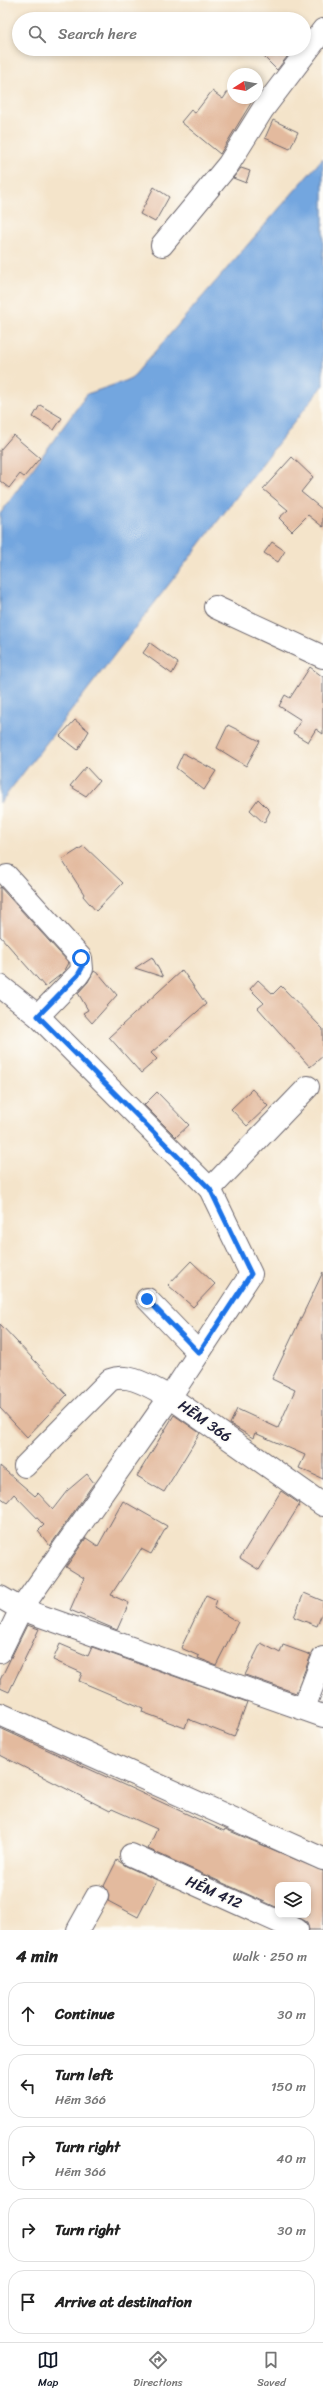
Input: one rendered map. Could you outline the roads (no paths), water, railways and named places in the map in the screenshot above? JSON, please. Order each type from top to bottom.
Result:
[{"type":"street","points":[[311,46],[323,30]]},
{"type":"street","points":[[162,245],[228,164],[263,110],[304,56]]},
{"type":"street","points":[[215,607],[323,657]]},
{"type":"street","points":[[8,876],[81,958],[82,968],[78,975],[38,1016]]},
{"type":"street","name":"HẼM 366","points":[[0,986],[38,1016],[210,1189],[251,1274],[170,1397],[323,1504]]},
{"type":"street","points":[[210,1189],[308,1087]]},
{"type":"street","points":[[147,1299],[199,1353]]},
{"type":"street","points":[[0,1652],[21,1609],[170,1397],[128,1378],[120,1376],[110,1380],[25,1466]]},
{"type":"street","points":[[0,1597],[21,1609],[95,1634],[144,1654],[314,1712],[323,1658]]},
{"type":"street","points":[[0,1714],[323,1859]]},
{"type":"street","name":"HẺM 412","points":[[131,1855],[297,1930]]},
{"type":"street","points":[[78,1930],[97,1896]]},
{"type":"water","points":[[323,158],[323,385],[0,803],[0,514],[87,394],[131,379]]}]
